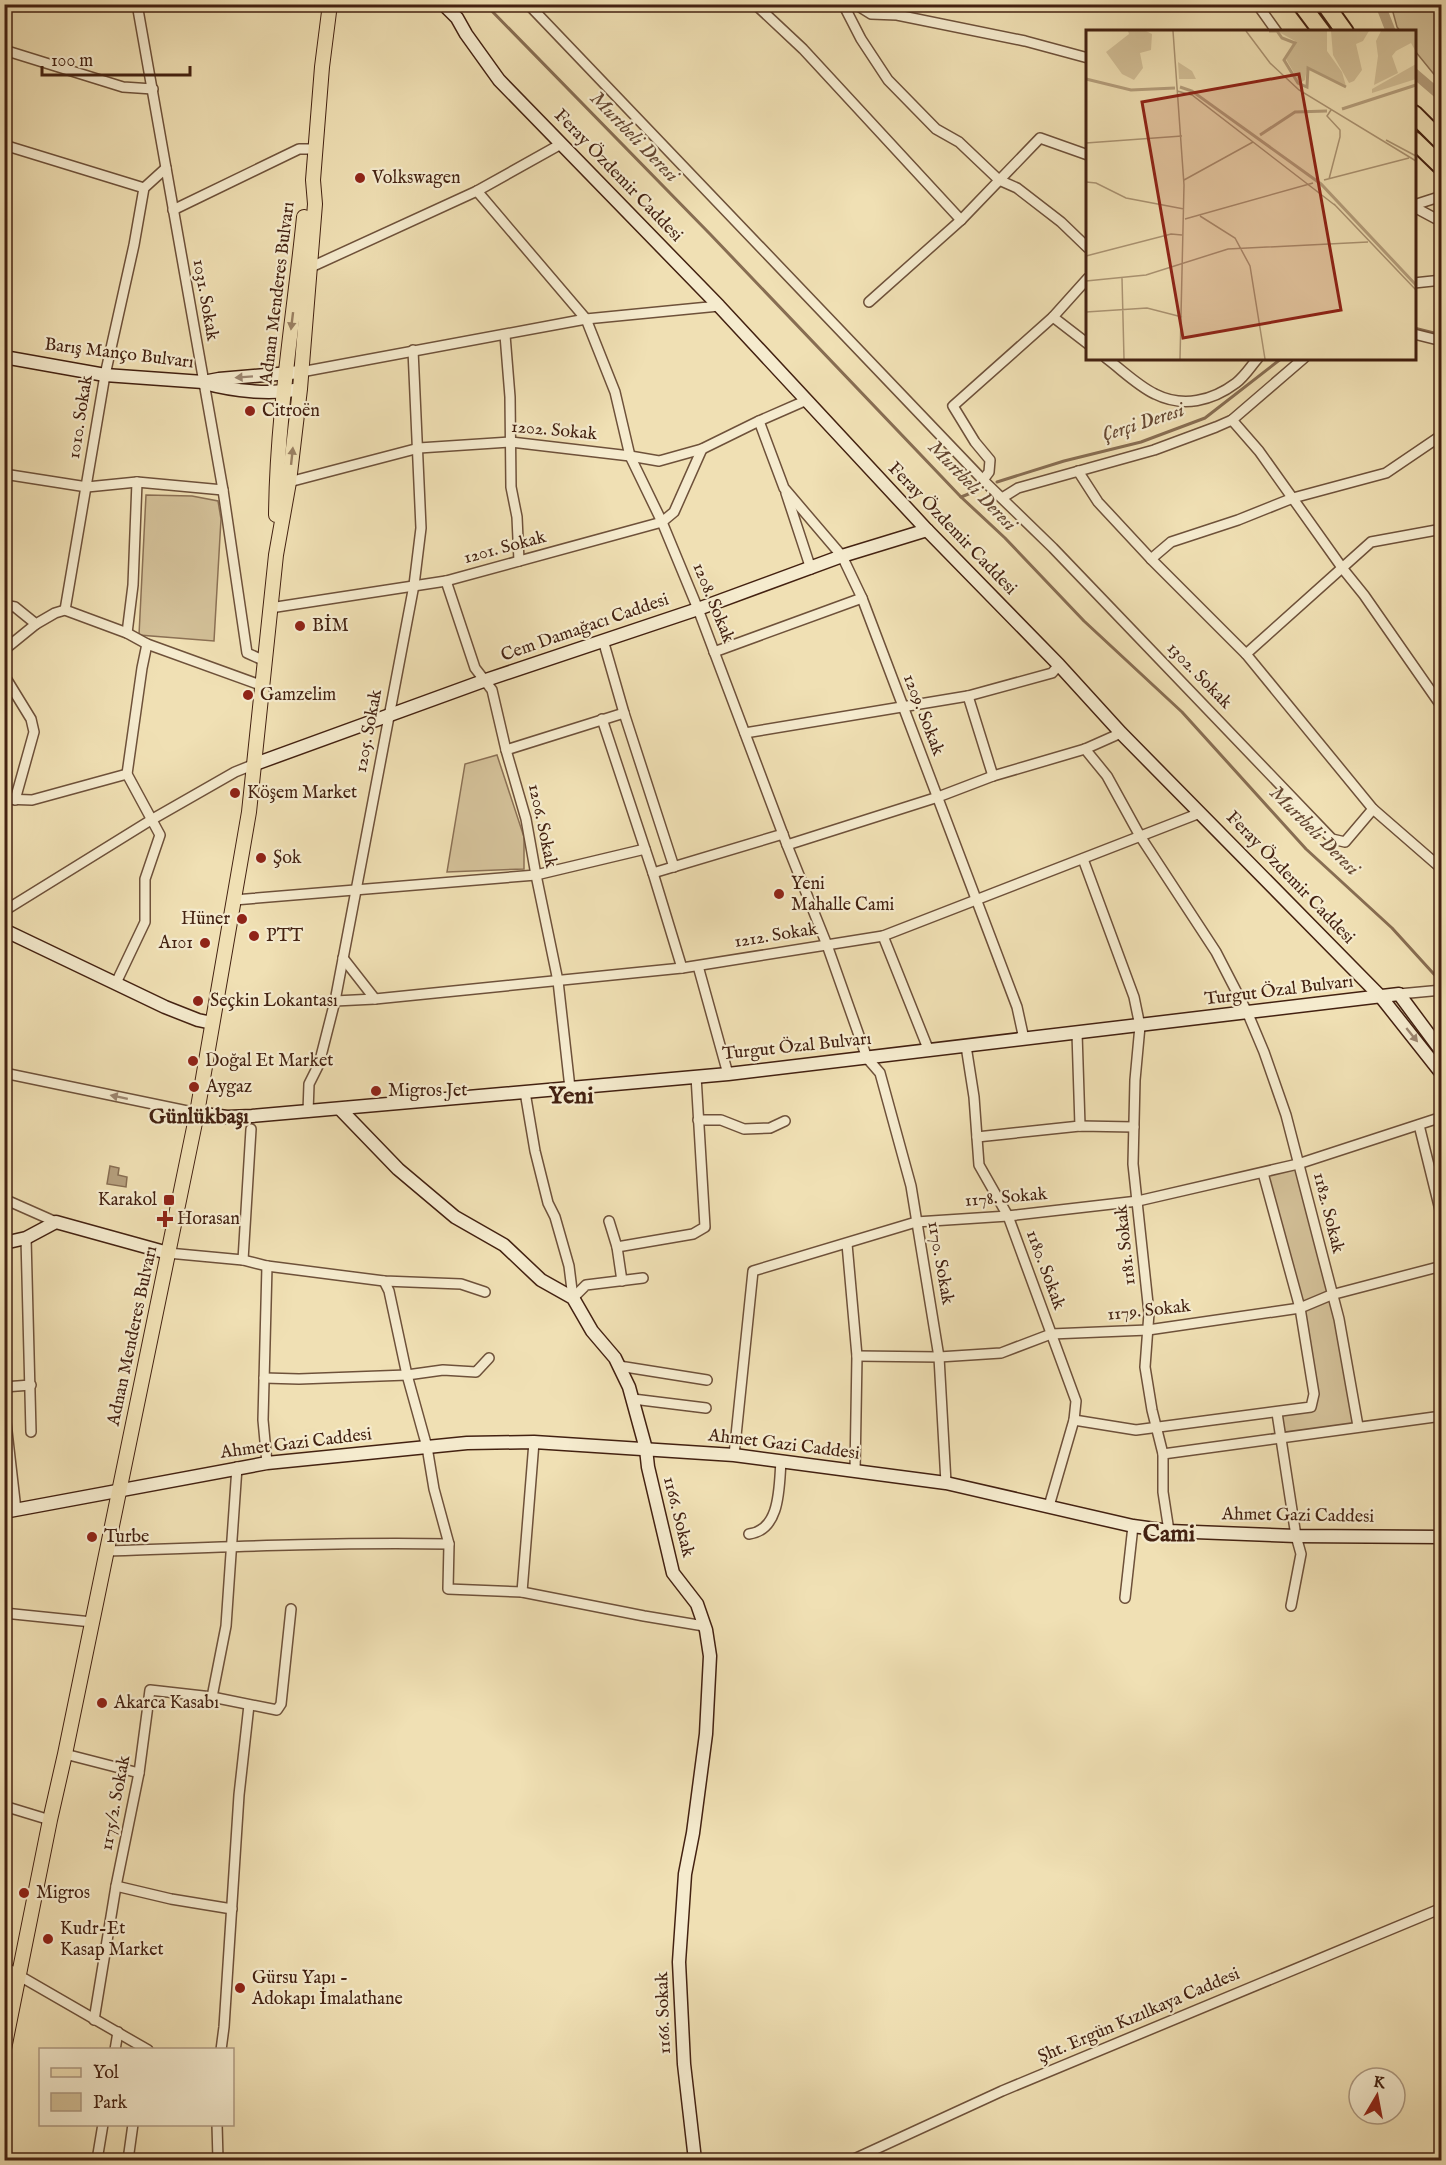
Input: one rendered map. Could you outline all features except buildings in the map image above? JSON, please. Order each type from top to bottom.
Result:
[{"type":"highway","points":[[1301,4],[1320,30]]},
{"type":"highway","points":[[1325,4],[1344,30]]},
{"type":"highway","points":[[1416,116],[1442,142]]},
{"type":"highway","points":[[1416,142],[1442,167]]},
{"type":"main road","name":"Adnan Menderes Bulvarı","points":[[322,4],[322,67]]},
{"type":"main road","name":"Adnan Menderes Bulvarı","points":[[4,2049],[197,1113],[234,900],[255,764],[276,555],[289,482],[300,389],[315,204],[313,180],[322,67],[330,4]]},
{"type":"main road","name":"Adnan Menderes Bulvarı","points":[[276,555],[277,483],[284,392],[306,202],[313,180]]},
{"type":"street","name":"1031. Sokak","points":[[137,4],[223,490],[248,653],[265,661]]},
{"type":"street","name":"Feray Özdemir Caddesi","points":[[443,4],[458,18],[466,34],[499,80],[719,306],[927,530],[1059,665],[1121,733],[1381,997],[1442,1074]]},
{"type":"street","points":[[528,4],[1002,498],[1018,488],[1154,450],[1232,420],[1302,360]]},
{"type":"street","points":[[755,4],[803,49],[961,220]]},
{"type":"street","points":[[843,4],[861,39],[888,80],[936,129],[959,142],[999,180],[1017,188],[1061,222],[1086,246]]},
{"type":"street","points":[[855,4],[871,14],[897,15],[1025,41],[1086,57]]},
{"type":"street","points":[[1257,4],[1276,30]]},
{"type":"street","points":[[4,50],[123,87],[153,89]]},
{"type":"street","points":[[869,302],[961,220],[1040,138],[1086,154]]},
{"type":"street","points":[[309,268],[477,191],[561,144]]},
{"type":"street","points":[[4,145],[144,188],[166,168]]},
{"type":"street","points":[[173,210],[299,149],[316,149]]},
{"type":"street","name":"1010. Sokak","points":[[65,610],[105,375],[134,245],[144,188]]},
{"type":"street","name":"1208. Sokak","points":[[477,191],[586,319],[615,392],[630,456],[662,522],[698,609],[786,845],[827,945],[867,1058]]},
{"type":"street","points":[[1416,205],[1442,196]]},
{"type":"street","points":[[1416,207],[1442,222]]},
{"type":"street","points":[[983,480],[989,472],[990,460],[975,442],[953,406],[1053,317],[1086,280]]},
{"type":"street","points":[[1416,283],[1442,280]]},
{"type":"street","points":[[301,372],[586,319],[719,306]]},
{"type":"street","points":[[1053,317],[1086,342]]},
{"type":"street","points":[[505,334],[510,397],[511,487],[517,517],[519,561]]},
{"type":"street","points":[[1416,334],[1442,341]]},
{"type":"street","name":"1205. Sokak","points":[[308,1112],[309,1084],[319,1064],[336,1001],[414,585],[422,528],[413,350]]},
{"type":"street","name":"Barış Manço Bulvarı","points":[[4,357],[105,375],[203,382],[301,372]]},
{"type":"street","points":[[1110,360],[1154,394],[1180,402],[1196,402],[1237,382],[1256,360]]},
{"type":"street","points":[[203,382],[220,387],[284,392],[300,389]]},
{"type":"street","name":"1202. Sokak","points":[[289,482],[419,448],[511,442],[658,461],[702,449],[807,400]]},
{"type":"street","points":[[1232,420],[1259,451],[1442,707]]},
{"type":"street","name":"1209. Sokak","points":[[759,421],[784,488],[842,556],[862,598],[1017,1007],[1024,1040]]},
{"type":"street","points":[[1151,559],[1171,542],[1238,520],[1293,498],[1386,473],[1442,435]]},
{"type":"street","points":[[662,522],[674,512],[702,449]]},
{"type":"street","points":[[1078,471],[1098,502],[1246,654],[1373,809],[1442,868]]},
{"type":"street","points":[[4,474],[87,487],[137,482],[223,490]]},
{"type":"street","points":[[127,633],[133,585],[137,482]]},
{"type":"street","points":[[784,488],[811,569]]},
{"type":"street","name":"1302. Sokak","points":[[1002,498],[1332,838],[1345,842],[1373,809]]},
{"type":"street","name":"1201. Sokak","points":[[270,608],[446,581],[662,522]]},
{"type":"street","points":[[1246,654],[1371,542],[1442,529]]},
{"type":"street","name":"Cem Damağacı Caddesi","points":[[255,764],[486,680],[698,609],[842,556],[927,530]]},
{"type":"street","name":"1206. Sokak","points":[[446,581],[475,668],[492,690],[526,819],[558,981],[570,1088]]},
{"type":"street","points":[[714,652],[862,598]]},
{"type":"street","points":[[4,605],[15,607],[36,624]]},
{"type":"street","points":[[4,650],[36,624],[65,610],[127,633],[147,644],[263,686]]},
{"type":"street","points":[[603,640],[674,867]]},
{"type":"street","points":[[116,983],[145,922],[145,879],[160,835],[127,774],[138,690],[147,644]]},
{"type":"street","points":[[746,733],[968,696],[1052,673],[1059,665]]},
{"type":"street","points":[[4,675],[31,719],[34,732],[15,800]]},
{"type":"street","points":[[968,696],[993,776]]},
{"type":"street","points":[[506,750],[624,713]]},
{"type":"street","points":[[602,719],[682,968]]},
{"type":"street","points":[[786,845],[938,797],[993,776],[1085,749],[1121,733]]},
{"type":"street","name":"1182. Sokak","points":[[1085,749],[1107,776],[1140,836],[1216,952],[1248,1014],[1264,1052],[1286,1115],[1339,1319],[1358,1426]]},
{"type":"street","points":[[4,911],[151,820],[235,771],[255,764]]},
{"type":"street","points":[[4,799],[32,800],[127,774]]},
{"type":"street","name":"1212. Sokak","points":[[336,1001],[682,968],[883,936],[1200,813]]},
{"type":"street","points":[[653,873],[783,834]]},
{"type":"street","points":[[234,900],[536,875],[645,849]]},
{"type":"street","name":"1181. Sokak","points":[[1083,860],[1134,997],[1140,1026],[1135,1080],[1133,1164],[1149,1312],[1145,1367],[1152,1410],[1163,1454],[1163,1492],[1169,1531]]},
{"type":"street","points":[[4,930],[165,1007],[212,1023]]},
{"type":"street","points":[[883,936],[929,1051]]},
{"type":"street","points":[[343,958],[375,999]]},
{"type":"street","points":[[698,966],[728,1074]]},
{"type":"street","points":[[1399,994],[1442,990]]},
{"type":"street","points":[[1399,994],[1442,1052]]},
{"type":"street","name":"Turgut Özal Bulvarı","points":[[197,1113],[227,1117],[341,1110],[728,1074],[1248,1014],[1399,994]]},
{"type":"street","points":[[1077,1033],[1080,1126]]},
{"type":"street","name":"1180. Sokak","points":[[966,1046],[974,1097],[979,1165],[1008,1216],[1076,1401],[1074,1420],[1049,1506]]},
{"type":"street","name":"1170. Sokak","points":[[867,1058],[880,1072],[910,1185],[939,1357],[946,1483]]},
{"type":"street","points":[[4,1073],[197,1113]]},
{"type":"street","points":[[617,1247],[693,1234],[705,1227],[696,1076]]},
{"type":"street","points":[[525,1092],[535,1151],[548,1203],[555,1217],[569,1266],[573,1298]]},
{"type":"street","points":[[341,1110],[398,1169],[455,1217],[504,1245],[541,1280],[573,1298]]},
{"type":"street","name":"1178. Sokak","points":[[734,1455],[753,1271],[916,1222],[1008,1216],[1137,1201],[1298,1164],[1442,1118]]},
{"type":"street","points":[[698,1120],[721,1120],[744,1129],[770,1128],[785,1121]]},
{"type":"street","points":[[1419,1125],[1442,1218]]},
{"type":"street","points":[[977,1137],[1080,1126],[1134,1127]]},
{"type":"street","points":[[243,1260],[251,1129]]},
{"type":"street","points":[[1074,1420],[1136,1430],[1311,1407],[1314,1394],[1300,1308],[1263,1173]]},
{"type":"street","points":[[4,1198],[56,1222],[168,1253],[243,1260],[267,1266],[384,1281],[461,1284],[485,1292]]},
{"type":"street","points":[[609,1221],[617,1247],[622,1281]]},
{"type":"street","points":[[4,1243],[26,1238],[56,1222]]},
{"type":"street","points":[[26,1238],[32,1432]]},
{"type":"street","points":[[847,1244],[856,1356],[855,1471]]},
{"type":"street","points":[[267,1266],[263,1420],[267,1463]]},
{"type":"street","name":"1179. Sokak","points":[[856,1356],[939,1357],[1001,1353],[1051,1334],[1148,1330],[1300,1308],[1331,1295],[1442,1266]]},
{"type":"street","points":[[573,1298],[586,1285],[643,1278]]},
{"type":"street","points":[[384,1281],[389,1291],[407,1375],[427,1447],[434,1489],[449,1544],[448,1589],[522,1592],[644,1617],[704,1626]]},
{"type":"street","name":"1166. Sokak","points":[[573,1298],[592,1332],[615,1358],[633,1399],[673,1573],[698,1604],[710,1656],[706,1734],[686,1874],[679,1962],[684,2064],[695,2160]]},
{"type":"street","points":[[264,1378],[407,1375],[442,1370],[476,1372],[489,1358]]},
{"type":"street","points":[[619,1366],[707,1380]]},
{"type":"street","points":[[4,1387],[31,1385]]},
{"type":"street","points":[[633,1399],[706,1408]]},
{"type":"street","points":[[4,1405],[10,1511]]},
{"type":"street","points":[[1277,1413],[1296,1536],[1301,1554],[1291,1606]]},
{"type":"street","points":[[1163,1454],[1442,1416]]},
{"type":"street","points":[[522,1592],[534,1442]]},
{"type":"street","name":"Ahmet Gazi Caddesi","points":[[10,1511],[267,1463],[467,1443],[534,1442],[734,1455],[946,1483],[1133,1527],[1169,1531],[1296,1536],[1442,1537]]},
{"type":"street","points":[[748,1534],[763,1529],[771,1520],[778,1495],[781,1461]]},
{"type":"street","points":[[212,1697],[226,1626],[237,1467]]},
{"type":"street","points":[[1125,1598],[1133,1527]]},
{"type":"street","points":[[107,1551],[338,1542],[449,1544]]},
{"type":"street","name":"1175/2. Sokak","points":[[94,2020],[116,1886],[140,1773],[150,1690],[212,1697],[277,1710],[281,1704],[291,1609]]},
{"type":"street","points":[[4,1613],[92,1622]]},
{"type":"street","points":[[221,2048],[239,1795],[249,1705]]},
{"type":"street","points":[[65,1754],[140,1773]]},
{"type":"street","points":[[4,1806],[50,1820]]},
{"type":"street","points":[[116,1886],[171,1899],[232,1909]]},
{"type":"street","name":"Şht. Ergün Kızılkaya Caddesi","points":[[852,2160],[1002,2091],[1442,1908]]},
{"type":"street","points":[[4,1969],[143,2048]]},
{"type":"street","points":[[115,2048],[118,2032]]},
{"type":"street","points":[[97,2160],[103,2126]]},
{"type":"street","points":[[128,2160],[133,2126]]},
{"type":"street","points":[[217,2126],[218,2160]]},
{"type":"green space","points":[[1391,5],[1441,5],[1441,83],[1416,52],[1416,30],[1399,30]]},
{"type":"green space","points":[[146,495],[192,496],[218,501],[221,519],[214,641],[139,635]]},
{"type":"green space","points":[[497,755],[524,837],[524,869],[447,872],[465,764]]},
{"type":"green space","points":[[1298,1164],[1331,1295],[1358,1426],[1280,1438],[1277,1413],[1313,1402],[1300,1308],[1263,1173]]},
{"type":"shaded area","points":[[110,1166],[119,1168],[118,1175],[127,1177],[126,1187],[107,1184]]},
{"type":"waterway","name":"Murtbeli Deresi","points":[[485,4],[710,234],[961,497],[1005,538],[1084,621],[1182,712],[1306,849],[1392,928],[1442,983]]},
{"type":"waterway","points":[[1380,4],[1390,30]]},
{"type":"waterway","points":[[1416,75],[1442,97]]},
{"type":"waterway","name":"Çerçi Deresi","points":[[1416,328],[1442,335]]},
{"type":"waterway","name":"Çerçi Deresi","points":[[997,482],[1064,461],[1141,442],[1205,418],[1279,360]]},
{"type":"waterway","name":"Çerçi Deresi","points":[[961,497],[981,489]]},
{"type":"place","name":"Volkswagen","points":[[360,178]]},
{"type":"place","name":"Citroën","points":[[250,411]]},
{"type":"place","name":"BİM","points":[[300,626]]},
{"type":"place","name":"Gamzelim","points":[[248,695]]},
{"type":"place","name":"Köşem Market","points":[[235,793]]},
{"type":"place","name":"Şok","points":[[261,858]]},
{"type":"place","name":"Yeni Mahalle Cami","points":[[779,894]]},
{"type":"place","name":"Hüner","points":[[242,919]]},
{"type":"place","name":"PTT","points":[[254,936]]},
{"type":"place","name":"A101","points":[[205,943]]},
{"type":"place","name":"Seçkin Lokantası","points":[[198,1001]]},
{"type":"place","name":"Doğal Et Market","points":[[193,1061]]},
{"type":"place","name":"Aygaz","points":[[194,1087]]},
{"type":"place","name":"Migros Jet","points":[[376,1091]]},
{"type":"place","name":"Karakol","points":[[169,1200]]},
{"type":"place","name":"Horasan","points":[[165,1219]]},
{"type":"place","name":"Turbe","points":[[92,1537]]},
{"type":"place","name":"Akarca Kasabı","points":[[102,1703]]},
{"type":"place","name":"Migros","points":[[24,1893]]},
{"type":"place","name":"Kudr-Et Kasap Market","points":[[48,1939]]},
{"type":"place","name":"Gürsu Yapı - Adokapı İmalathane","points":[[240,1988]]},
{"type":"district","name":"Yeni","points":[[571,1096]]},
{"type":"district","name":"Günlükbaşı","points":[[199,1117]]},
{"type":"district","name":"Cami","points":[[1169,1534]]}]
